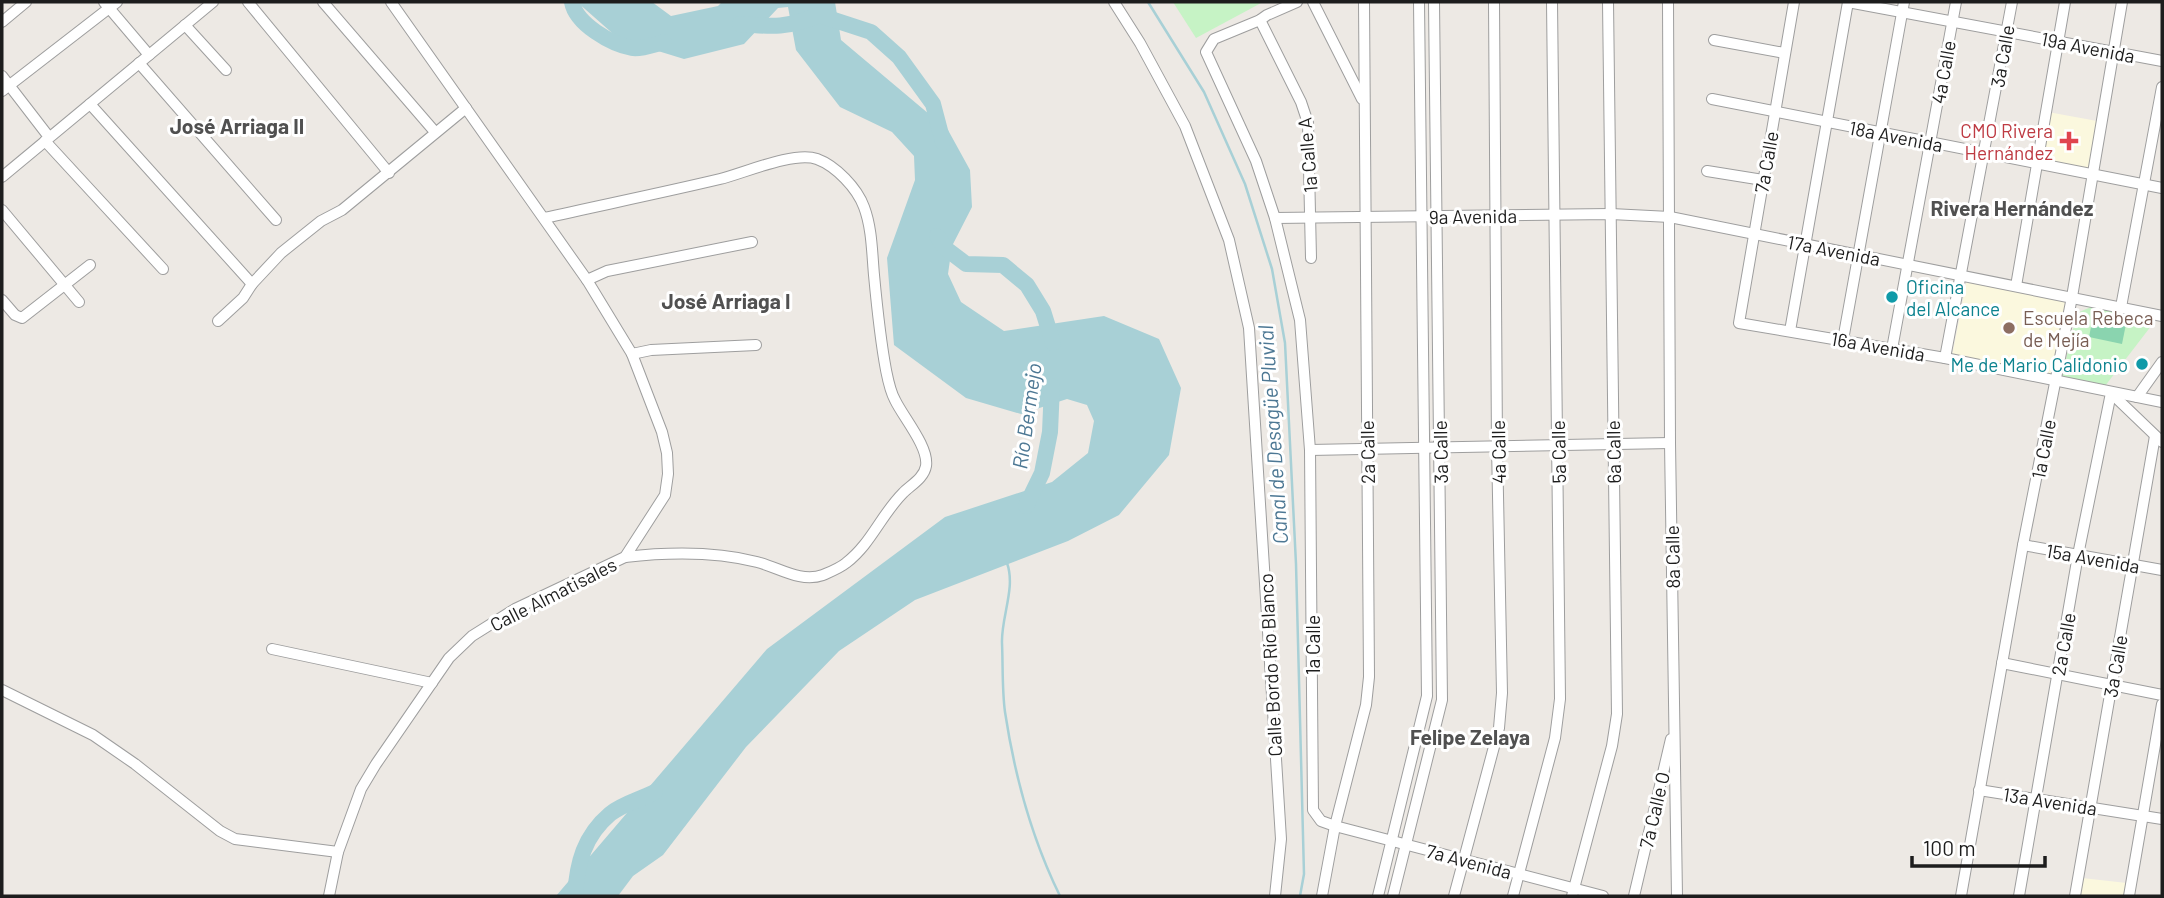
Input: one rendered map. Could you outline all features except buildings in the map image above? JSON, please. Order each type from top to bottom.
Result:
[{"type":"street","points":[[2,22],[26,2]]},
{"type":"street","points":[[2,177],[213,2]]},
{"type":"street","points":[[248,2],[389,173]]},
{"type":"street","points":[[323,2],[436,132]]},
{"type":"street","name":"Calle Almatisales","points":[[329,896],[338,852],[361,789],[449,658],[472,636],[515,610],[625,557],[665,495],[668,474],[662,432],[632,354],[587,280],[391,2]]},
{"type":"street","name":"Calle Bordo Río Blanco","points":[[1114,2],[1140,43],[1185,126],[1229,240],[1249,328],[1281,839],[1275,896]]},
{"type":"street","points":[[1297,2],[1214,39],[1206,52],[1256,161],[1275,218],[1300,320],[1310,450],[1670,443]]},
{"type":"street","points":[[1313,2],[1363,102]]},
{"type":"street","name":"2a Calle","points":[[1322,896],[1335,826],[1366,705],[1369,677],[1364,2]]},
{"type":"street","name":"3a Calle","points":[[1378,896],[1427,696],[1419,2]]},
{"type":"street","name":"3a Calle","points":[[1393,896],[1443,700],[1434,2]]},
{"type":"street","name":"4a Calle","points":[[1454,896],[1499,728],[1502,694],[1497,446],[1494,2]]},
{"type":"street","name":"5a Calle","points":[[1513,896],[1555,738],[1560,699],[1552,2]]},
{"type":"street","name":"6a Calle","points":[[1573,892],[1612,746],[1617,714],[1608,2]]},
{"type":"street","name":"8a Calle","points":[[1668,2],[1670,443],[1677,896]]},
{"type":"street","name":"7a Calle","points":[[1739,323],[1794,2]]},
{"type":"street","points":[[1790,331],[1848,2]]},
{"type":"street","name":"19a Avenida","points":[[1848,2],[1903,7],[1952,22],[2162,61]]},
{"type":"street","name":"4a Calle","points":[[1892,349],[1956,2]]},
{"type":"street","name":"3a Calle","points":[[1945,358],[2012,2]]},
{"type":"street","points":[[2016,286],[2065,2]]},
{"type":"street","name":"1a Calle","points":[[1961,896],[2023,545],[2072,298],[2122,2]]},
{"type":"street","points":[[149,55],[110,4],[4,84],[47,139],[163,270]]},
{"type":"street","points":[[1843,341],[1903,7]]},
{"type":"street","name":"1a Calle A","points":[[1260,20],[1301,102],[1308,123],[1311,258]]},
{"type":"street","points":[[185,24],[226,70]]},
{"type":"street","points":[[1714,40],[1784,53]]},
{"type":"street","points":[[139,63],[276,220]]},
{"type":"street","points":[[2121,307],[2162,87]]},
{"type":"street","name":"18a Avenida","points":[[1712,99],[2162,188]]},
{"type":"street","points":[[90,104],[252,284]]},
{"type":"street","points":[[218,321],[297,239],[321,221],[342,210],[466,108]]},
{"type":"street","points":[[544,218],[790,160],[813,158],[830,164],[853,188],[864,206],[886,372],[893,398],[924,450],[927,461],[921,477],[886,513],[872,537],[846,564],[820,576],[792,575],[757,562],[716,556],[669,552],[625,557]]},
{"type":"street","points":[[1707,171],[1763,180]]},
{"type":"street","points":[[2,210],[79,302]]},
{"type":"street","name":"9a Avenida","points":[[1275,218],[1611,214],[1670,217]]},
{"type":"street","name":"17a Avenida","points":[[1670,217],[2162,316]]},
{"type":"street","points":[[587,280],[607,271],[752,242]]},
{"type":"street","points":[[2,300],[15,315],[22,318],[90,265]]},
{"type":"street","name":"16a Avenida","points":[[1739,323],[1945,358],[2111,393]]},
{"type":"street","points":[[632,354],[651,350],[756,345]]},
{"type":"street","points":[[2137,397],[2162,362]]},
{"type":"street","points":[[2111,393],[2162,402]]},
{"type":"street","points":[[2111,393],[2159,439]]},
{"type":"street","name":"2a Calle","points":[[2019,896],[2078,555],[2111,393]]},
{"type":"street","name":"3a Calle","points":[[2075,896],[2133,565],[2159,439]]},
{"type":"street","name":"1a Calle","points":[[1310,450],[1313,802],[1316,817],[1335,826]]},
{"type":"street","name":"15a Avenida","points":[[2023,545],[2162,570]]},
{"type":"street","points":[[272,649],[432,683]]},
{"type":"street","points":[[2002,663],[2162,695]]},
{"type":"street","points":[[2,690],[93,735],[135,764],[220,831],[235,839],[338,852]]},
{"type":"street","points":[[2129,896],[2162,704]]},
{"type":"street","name":"7a Calle O","points":[[1634,896],[1675,723]]},
{"type":"street","name":"13a Avenida","points":[[1979,790],[2162,819]]},
{"type":"street","name":"7a Avenida","points":[[1335,826],[1573,892],[1603,896]]},
{"type":"shaded area","name":"CMO Rivera Hernández","points":[[2048,112],[2097,121],[2089,170],[2040,160]]},
{"type":"shaded area","name":"Escuela Rebeca de Mejía","points":[[1967,279],[2067,299],[2052,375],[1952,356]]},
{"type":"shaded area","points":[[2082,878],[2127,883],[2125,896],[2079,896]]},
{"type":"green space","points":[[1173,2],[1263,2],[1196,38]]},
{"type":"green space","points":[[2091,307],[2158,317],[2105,386],[2062,376],[2077,313]]},
{"type":"green space","points":[[2093,317],[2126,324],[2122,344],[2089,337]]},
{"type":"water","points":[[577,2],[652,2],[671,16],[718,6],[722,2],[835,2],[841,40],[948,130],[970,170],[972,207],[952,246],[948,274],[961,302],[1004,331],[1104,316],[1159,339],[1181,388],[1169,455],[1119,515],[1068,541],[915,600],[839,651],[746,747],[663,855],[633,876],[618,896],[556,896],[767,649],[945,517],[1052,482],[1088,453],[1094,421],[1087,405],[1067,399],[1021,414],[966,398],[894,345],[887,258],[915,180],[914,156],[892,132],[840,107],[796,50],[788,7],[778,8],[744,44],[684,59],[619,39]]},
{"type":"waterway","name":"Río Bermejo","points":[[572,2],[587,25],[614,42],[636,48],[664,42]]},
{"type":"waterway","name":"Canal de Desagüe Pluvial","points":[[1148,2],[1204,92],[1245,184],[1272,269],[1285,343],[1296,564],[1304,874],[1300,896]]},
{"type":"waterway","name":"Río Bermejo","points":[[740,24],[780,26],[819,15],[871,32],[899,57],[933,104],[943,142]]},
{"type":"waterway","name":"Río Bermejo","points":[[937,236],[945,248],[966,264],[1003,265],[1027,285],[1043,311],[1053,343]]},
{"type":"waterway","name":"Río Bermejo","points":[[1026,506],[1042,473],[1050,432],[1052,386]]},
{"type":"waterway","points":[[1007,563],[1010,582],[1002,633],[1005,712],[1025,807],[1060,896]]},
{"type":"waterway","name":"Río Bermejo","points":[[575,896],[580,861],[594,831],[615,810],[655,792]]},
{"type":"place","name":"CMO Rivera Hernández","points":[[2069,141]]},
{"type":"place","name":"Oficina del Alcance","points":[[1892,297]]},
{"type":"place","name":"Escuela Rebeca de Mejía","points":[[2009,328]]},
{"type":"place","name":"Me de Mario Calidonio","points":[[2142,364]]},
{"type":"district","name":"José Arriaga II","points":[[237,125]]},
{"type":"district","name":"Rivera Hernández","points":[[2012,207]]},
{"type":"district","name":"José Arriaga I","points":[[726,300]]},
{"type":"district","name":"Felipe Zelaya","points":[[1470,736]]}]
